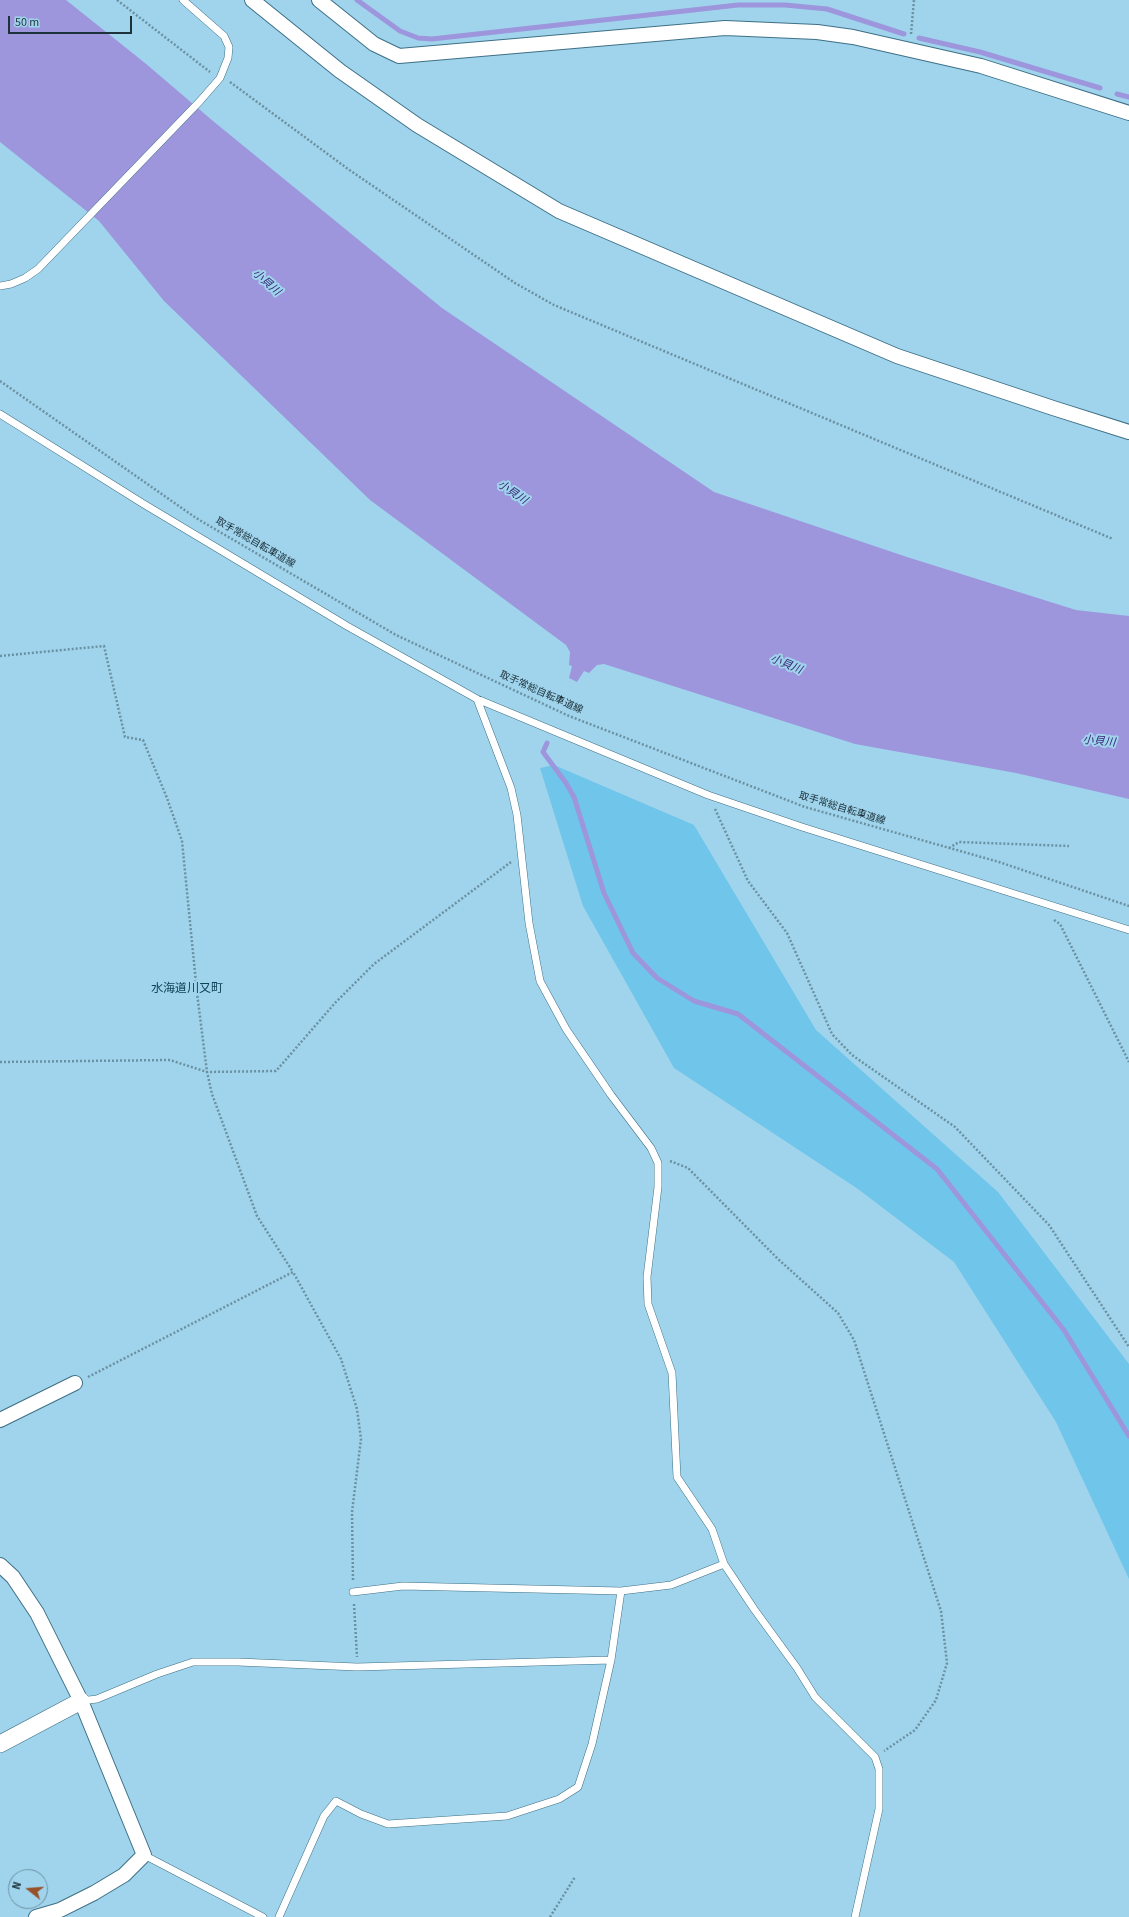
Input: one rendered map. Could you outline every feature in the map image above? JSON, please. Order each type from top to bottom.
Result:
[{"type":"street","points":[[252,0],[340,72],[416,125],[559,211],[897,356],[1129,432]]},
{"type":"street","points":[[320,0],[374,44],[399,56],[725,28],[817,32],[853,37],[980,66],[1129,113]]},
{"type":"street","points":[[0,1420],[75,1383]]},
{"type":"street","points":[[0,1565],[13,1577],[37,1613],[81,1702],[144,1856],[124,1875],[94,1893],[60,1910],[36,1917]]},
{"type":"street","points":[[0,1744],[81,1702]]},
{"type":"lane","points":[[0,286],[11,284],[25,278],[38,269],[200,101],[220,78],[228,58],[229,47],[224,36],[183,0]]},
{"type":"lane","points":[[0,414],[142,503],[340,622],[477,698],[708,795],[802,827],[1129,930]]},
{"type":"lane","points":[[477,698],[511,788],[518,815],[521,854],[530,923],[540,980],[566,1029],[654,1155],[658,1163],[658,1188],[647,1277],[648,1304],[672,1374],[677,1477],[712,1529],[724,1564],[754,1609],[797,1668],[815,1698],[876,1757],[879,1769],[879,1809],[855,1917]]},
{"type":"lane","points":[[353,1592],[403,1586],[621,1591],[671,1585],[724,1564]]},
{"type":"lane","points":[[279,1917],[324,1816],[336,1801],[361,1814],[388,1824],[507,1816],[559,1799],[578,1787],[592,1744],[611,1660],[621,1591]]},
{"type":"lane","points":[[81,1702],[97,1699],[157,1674],[193,1662],[238,1662],[357,1667],[611,1660]]},
{"type":"lane","points":[[144,1856],[263,1917]]},
{"type":"path","points":[[117,0],[208,71],[230,82],[348,169],[508,279],[554,305],[1113,539]]},
{"type":"path","points":[[910,49],[914,0]]},
{"type":"path","name":"取手常総自転車道線","points":[[0,381],[196,518],[396,636],[569,716],[698,767],[806,807],[999,862],[1129,906]]},
{"type":"path","points":[[0,656],[104,646],[125,737],[143,740],[167,798],[182,841],[197,993],[207,1072],[212,1094],[257,1216],[293,1272],[341,1359],[357,1409],[361,1439],[352,1512],[353,1592],[357,1667]]},
{"type":"path","points":[[708,795],[748,881],[787,933],[832,1034],[852,1055],[954,1127],[1049,1225],[1129,1348]]},
{"type":"path","points":[[948,848],[959,842],[1069,846]]},
{"type":"path","points":[[0,1062],[170,1060],[207,1072],[276,1071],[335,1003],[374,964],[521,854]]},
{"type":"path","points":[[1049,915],[1060,924],[1129,1062]]},
{"type":"path","points":[[654,1155],[688,1168],[778,1259],[838,1313],[854,1340],[941,1612],[947,1663],[936,1700],[915,1730],[876,1757]]},
{"type":"path","points":[[75,1383],[293,1272]]},
{"type":"path","points":[[550,1917],[575,1877]]},
{"type":"shaded area","points":[[554,765],[694,825],[816,1030],[998,1192],[1129,1364],[1129,1579],[1056,1422],[954,1262],[858,1189],[674,1068],[583,906],[540,768]]},
{"type":"water","name":"小貝川","points":[[0,0],[66,0],[145,63],[213,121],[442,308],[714,492],[907,557],[1076,610],[1129,616],[1129,799],[1016,773],[855,744],[604,664],[597,665],[589,673],[584,671],[577,682],[569,678],[572,666],[569,665],[570,652],[566,645],[370,500],[164,301],[99,221],[0,142]]},
{"type":"waterway","points":[[357,0],[400,31],[418,38],[432,39],[738,5],[785,5],[827,9],[904,34]]},
{"type":"waterway","points":[[919,38],[980,52],[1100,88]]},
{"type":"waterway","points":[[1117,94],[1129,97]]},
{"type":"waterway","points":[[547,743],[543,752],[566,783],[574,797],[604,893],[633,953],[657,978],[694,1001],[738,1014],[937,1169],[1064,1330],[1129,1436]]},
{"type":"district","name":"水海道川又町","points":[[187,989]]}]
